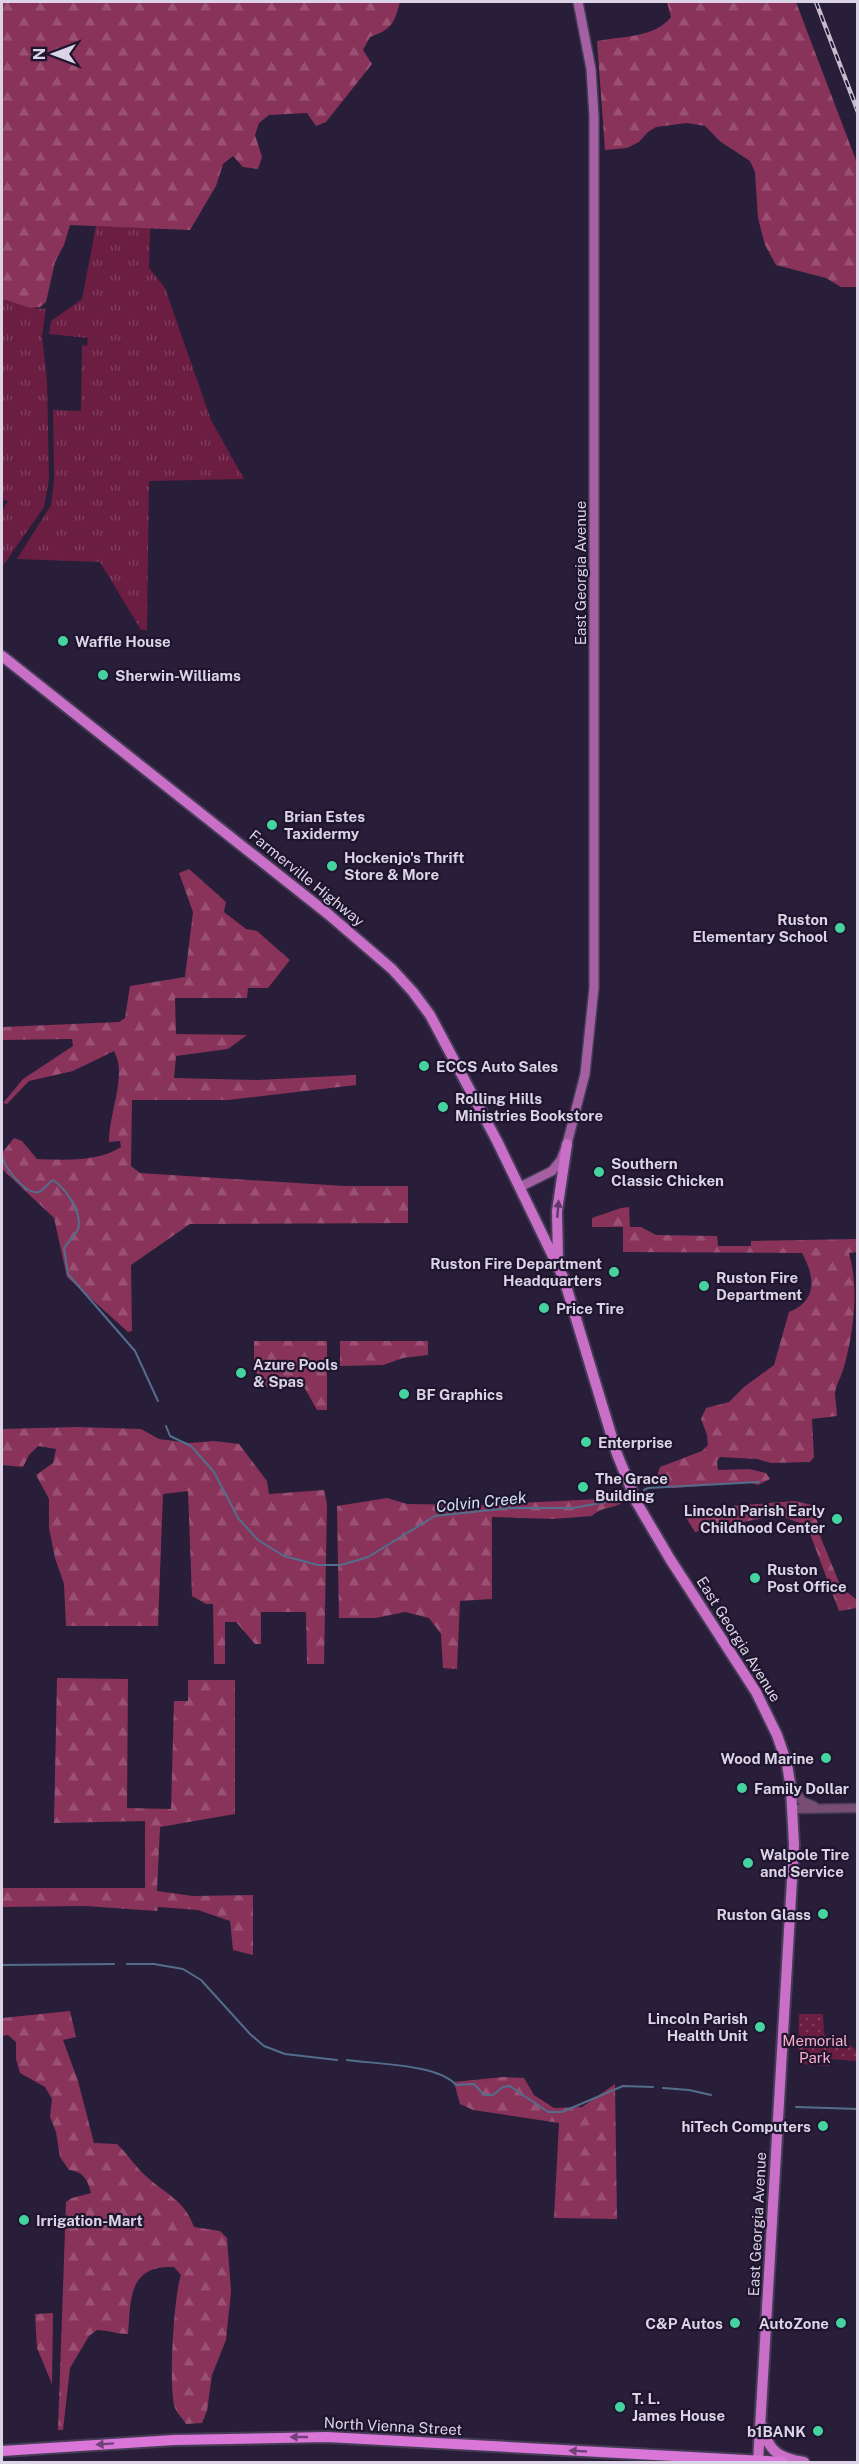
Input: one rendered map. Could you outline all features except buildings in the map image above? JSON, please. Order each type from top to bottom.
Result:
[{"type":"highway","name":"North Vienna Street","points":[[2,2451],[194,2439],[316,2437],[783,2463]]},
{"type":"main road","name":"East Georgia Avenue","points":[[578,2],[591,69],[594,116],[595,953],[590,1039],[585,1074],[567,1144],[561,1160],[552,1171],[520,1187],[558,1267],[626,1478],[649,1526],[765,1707],[777,1735],[789,1779],[794,1809],[794,1845],[758,2462]]},
{"type":"main road","name":"Farmerville Highway","points":[[2,656],[279,872],[392,969],[413,992],[448,1045],[520,1187]]},
{"type":"main road","points":[[558,1267],[557,1211],[567,1144]]},
{"type":"main road","points":[[761,2419],[765,2437],[774,2452],[804,2463]]},
{"type":"street","points":[[789,1779],[795,1793],[805,1803],[833,1808]]},
{"type":"street","points":[[794,1809],[858,1808]]},
{"type":"green space","points":[[2,2],[400,2],[391,25],[370,37],[363,50],[372,64],[326,122],[316,126],[307,113],[269,115],[259,123],[255,135],[262,157],[258,169],[243,167],[233,156],[223,164],[216,186],[190,230],[70,225],[64,245],[55,262],[46,302],[40,307],[30,308],[6,300],[2,301]]},
{"type":"green space","points":[[667,2],[796,2],[857,163],[857,287],[841,287],[826,278],[776,265],[765,245],[758,218],[755,172],[750,161],[721,142],[705,126],[687,123],[656,127],[639,142],[627,148],[605,150],[597,41],[647,33],[656,29],[671,17]]},
{"type":"green space","points":[[96,226],[150,228],[149,268],[165,288],[211,420],[244,479],[149,481],[147,630],[141,630],[100,562],[17,559],[51,505],[54,479],[53,410],[81,411],[82,345],[87,346],[88,338],[49,334],[51,321],[82,299]]},
{"type":"green space","points":[[6,300],[30,308],[46,309],[42,336],[47,381],[49,479],[44,507],[2,567],[2,511],[8,501],[2,500],[2,301]]},
{"type":"green space","points":[[189,869],[226,902],[224,912],[246,929],[257,931],[290,960],[268,988],[248,988],[247,998],[175,998],[176,1034],[247,1035],[228,1049],[176,1056],[174,1078],[258,1080],[356,1075],[356,1085],[228,1100],[132,1100],[131,1166],[140,1173],[344,1186],[408,1186],[408,1223],[190,1224],[131,1265],[132,1331],[128,1332],[67,1277],[54,1218],[2,1169],[2,1153],[14,1138],[22,1141],[37,1159],[91,1158],[121,1147],[120,1141],[109,1142],[119,1072],[114,1051],[73,1071],[29,1081],[7,1104],[3,1103],[23,1079],[73,1046],[72,1039],[2,1040],[2,1027],[119,1022],[125,1018],[130,986],[185,977],[193,912],[179,873]]},
{"type":"green space","points":[[629,1207],[630,1227],[641,1227],[656,1235],[717,1236],[718,1246],[751,1246],[751,1241],[857,1239],[857,1252],[849,1253],[854,1281],[853,1324],[843,1370],[835,1393],[837,1416],[812,1419],[814,1457],[810,1462],[771,1463],[757,1459],[720,1457],[717,1461],[718,1470],[749,1469],[766,1473],[770,1479],[758,1485],[748,1482],[674,1488],[661,1485],[657,1476],[660,1467],[702,1451],[708,1445],[701,1419],[706,1408],[729,1402],[744,1387],[774,1365],[789,1312],[805,1301],[811,1287],[811,1279],[802,1253],[623,1252],[623,1227],[592,1227],[592,1218]]},
{"type":"green space","points":[[254,1341],[327,1341],[327,1410],[317,1410],[303,1385],[291,1384],[260,1388],[254,1359]]},
{"type":"green space","points":[[340,1341],[428,1341],[428,1355],[403,1358],[383,1365],[340,1366]]},
{"type":"green space","points":[[76,1427],[141,1429],[159,1439],[190,1443],[214,1441],[239,1444],[267,1481],[269,1494],[324,1490],[327,1504],[324,1664],[307,1664],[306,1612],[261,1612],[261,1644],[255,1644],[236,1622],[225,1622],[225,1664],[214,1664],[213,1604],[206,1604],[192,1596],[188,1491],[163,1494],[158,1626],[66,1626],[64,1584],[55,1558],[49,1528],[49,1499],[36,1475],[53,1463],[56,1449],[38,1446],[29,1455],[23,1467],[2,1465],[2,1429]]},
{"type":"green space","points":[[387,1498],[407,1504],[478,1505],[622,1498],[624,1501],[592,1516],[553,1519],[492,1517],[492,1599],[460,1601],[457,1669],[443,1668],[441,1634],[429,1618],[405,1612],[376,1618],[339,1618],[337,1506]]},
{"type":"green space","points":[[795,1501],[816,1506],[818,1531],[841,1587],[857,1600],[857,1608],[839,1611],[809,1531],[800,1523],[778,1515],[695,1532],[683,1513],[718,1507]]},
{"type":"green space","points":[[57,1678],[128,1679],[127,1808],[171,1809],[174,1701],[188,1701],[188,1680],[235,1680],[235,1814],[160,1827],[157,1891],[193,1896],[253,1895],[253,1955],[233,1950],[230,1921],[198,1910],[158,1907],[157,1911],[85,1906],[2,1907],[2,1888],[145,1888],[145,1821],[54,1823]]},
{"type":"green space","points":[[70,2011],[76,2037],[63,2040],[78,2081],[94,2143],[117,2144],[142,2172],[180,2204],[194,2227],[220,2231],[227,2238],[231,2291],[226,2340],[212,2375],[207,2411],[202,2423],[186,2424],[176,2410],[173,2398],[173,2342],[176,2301],[181,2275],[174,2267],[159,2268],[140,2278],[132,2297],[128,2334],[97,2330],[89,2336],[70,2368],[63,2430],[58,2430],[66,2202],[91,2193],[84,2177],[78,2172],[69,2170],[60,2157],[56,2132],[50,2117],[52,2099],[45,2087],[20,2073],[16,2059],[16,2042],[8,2035],[2,2036],[2,2018]]},
{"type":"green space","name":"Memorial Park","points":[[799,2014],[823,2014],[824,2034],[828,2039],[844,2040],[857,2051],[857,2061],[831,2059],[830,2066],[798,2064]]},
{"type":"green space","points":[[503,2077],[524,2078],[534,2095],[554,2108],[582,2107],[615,2084],[617,2219],[554,2218],[559,2123],[473,2110],[460,2104],[454,2082]]},
{"type":"green space","points":[[53,2313],[52,2384],[37,2348],[35,2314]]},
{"type":"waterway","name":"Colvin Creek","points":[[2,1157],[11,1173],[27,1189],[38,1192],[53,1180],[72,1201],[79,1222],[77,1232],[64,1248],[68,1274],[135,1351],[158,1401]]},
{"type":"waterway","name":"Colvin Creek","points":[[166,1426],[170,1436],[191,1446],[214,1472],[238,1518],[258,1540],[284,1556],[318,1565],[341,1565],[368,1557],[435,1516],[509,1508],[573,1508],[622,1499]]},
{"type":"waterway","name":"Colvin Creek","points":[[644,1490],[759,1482]]},
{"type":"waterway","points":[[2,1965],[114,1964]]},
{"type":"waterway","points":[[127,1964],[154,1964],[183,1969],[201,1980],[250,2034],[264,2046],[285,2054],[337,2060]]},
{"type":"waterway","points":[[347,2060],[421,2069],[447,2078],[456,2085],[474,2084],[484,2095],[493,2095],[503,2087],[510,2086],[548,2112],[562,2112],[623,2086],[653,2087]]},
{"type":"waterway","points":[[663,2088],[711,2095]]},
{"type":"waterway","points":[[796,2107],[858,2109]]},
{"type":"railway","points":[[816,2],[858,112]]},
{"type":"place","name":"Waffle House","points":[[63,641]]},
{"type":"place","name":"Sherwin-Williams","points":[[103,675]]},
{"type":"place","name":"Brian Estes Taxidermy","points":[[272,825]]},
{"type":"place","name":"Hockenjo's Thrift Store & More","points":[[332,866]]},
{"type":"place","name":"Ruston Elementary School","points":[[840,928]]},
{"type":"place","name":"ECCS Auto Sales","points":[[424,1066]]},
{"type":"place","name":"Rolling Hills Ministries Bookstore","points":[[443,1107]]},
{"type":"place","name":"Southern Classic Chicken","points":[[599,1172]]},
{"type":"place","name":"Ruston Fire Department Headquarters","points":[[614,1272]]},
{"type":"place","name":"Ruston Fire Department","points":[[704,1286]]},
{"type":"place","name":"Price Tire","points":[[544,1308]]},
{"type":"place","name":"Azure Pools & Spas","points":[[241,1373]]},
{"type":"place","name":"BF Graphics","points":[[404,1394]]},
{"type":"place","name":"Enterprise","points":[[586,1442]]},
{"type":"place","name":"The Grace Building","points":[[583,1487]]},
{"type":"place","name":"Lincoln Parish Early Childhood Center","points":[[837,1519]]},
{"type":"place","name":"Ruston Post Office","points":[[755,1578]]},
{"type":"place","name":"Wood Marine","points":[[826,1758]]},
{"type":"place","name":"Family Dollar","points":[[742,1788]]},
{"type":"place","name":"Walpole Tire and Service","points":[[748,1863]]},
{"type":"place","name":"Ruston Glass","points":[[823,1914]]},
{"type":"place","name":"Lincoln Parish Health Unit","points":[[760,2027]]},
{"type":"place","name":"hiTech Computers","points":[[823,2126]]},
{"type":"place","name":"Irrigation-Mart","points":[[24,2220]]},
{"type":"place","name":"C&P Autos","points":[[735,2323]]},
{"type":"place","name":"AutoZone","points":[[841,2323]]},
{"type":"place","name":"T. L. James House","points":[[620,2407]]},
{"type":"place","name":"b1BANK","points":[[818,2431]]}]
